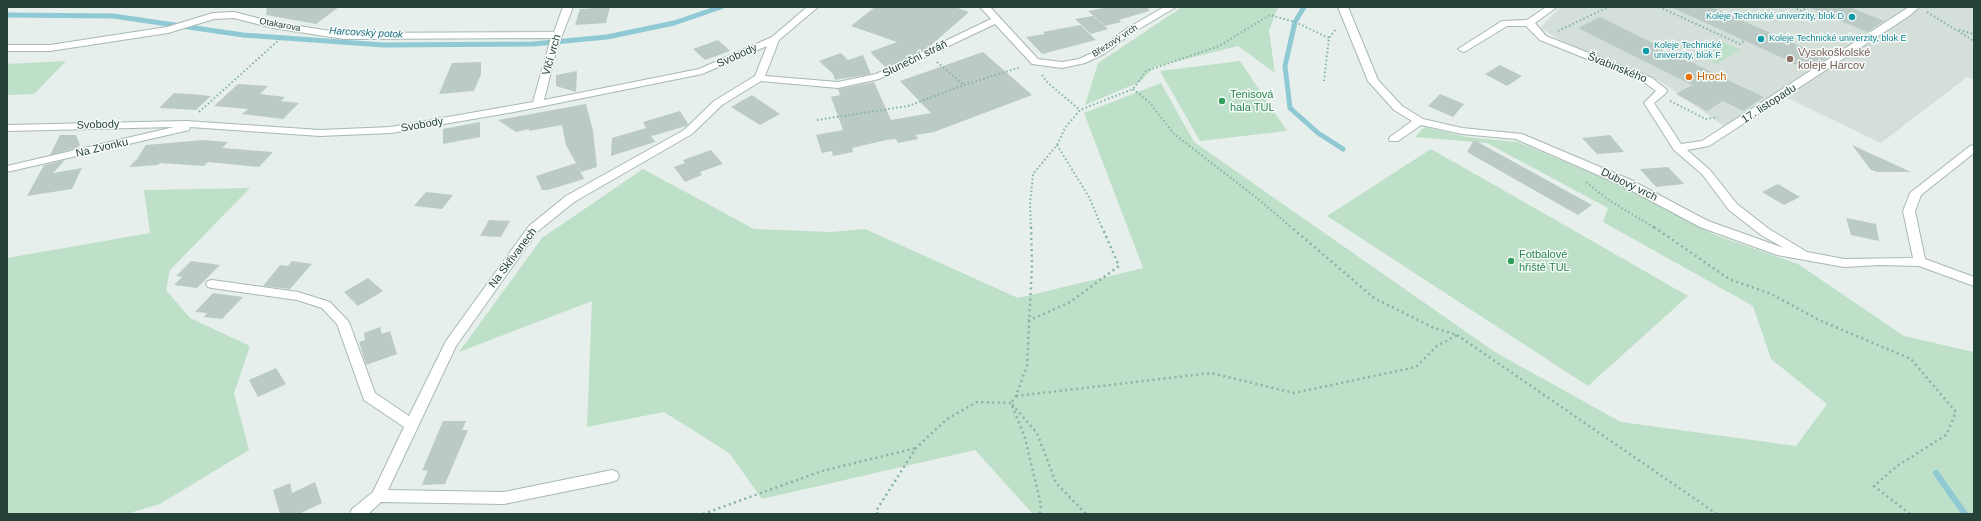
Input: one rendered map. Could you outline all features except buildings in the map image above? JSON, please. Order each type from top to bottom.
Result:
[{"type":"street","name":"Vlčí vrch","points":[[538,103],[550,51],[568,7]]},
{"type":"street","name":"Svobody","points":[[7,128],[191,124],[320,133],[356,133],[391,130],[702,71],[775,39],[814,7]]},
{"type":"street","points":[[985,7],[1035,62]]},
{"type":"street","name":"Březový vrch","points":[[1035,62],[1062,65],[1082,61],[1101,52],[1129,31],[1171,7]]},
{"type":"street","points":[[1464,49],[1505,23],[1529,22],[1552,7]]},
{"type":"street","name":"17. listopadu","points":[[1678,148],[1705,144],[1893,23],[1914,7]]},
{"type":"street","name":"Dubový vrch","points":[[1345,12],[1373,81],[1398,108],[1419,121],[1462,132],[1518,136],[1627,183],[1704,224],[1781,252],[1844,263],[1880,261],[1920,262],[1974,282]]},
{"type":"street","name":"Otakarova","points":[[7,48],[50,48],[168,30],[213,16],[234,15],[273,25],[344,36],[556,36]]},
{"type":"street","name":"Sluneční stráň","points":[[759,78],[838,85],[880,76],[996,20]]},
{"type":"street","name":"Švabinského","points":[[1529,22],[1543,38],[1648,80],[1662,91],[1648,103],[1678,148],[1706,172],[1733,207],[1765,232],[1810,258]]},
{"type":"street","points":[[759,78],[775,39]]},
{"type":"street","name":"Na Skřivanech","points":[[357,514],[378,496],[451,344],[533,229],[570,199],[688,132],[718,103],[759,78]]},
{"type":"street","points":[[1394,139],[1419,121]]},
{"type":"street","name":"Na Zvonku","points":[[7,170],[163,134],[191,124]]},
{"type":"street","points":[[1920,262],[1909,210],[1916,193],[1974,148]]},
{"type":"street","points":[[212,284],[298,296],[326,305],[343,322],[369,396],[412,425]]},
{"type":"street","points":[[378,496],[504,498],[612,476]]},
{"type":"path","points":[[1543,38],[1608,7]]},
{"type":"path","points":[[1659,7],[1740,44],[1744,41]]},
{"type":"path","points":[[1793,7],[1802,11],[1808,7]]},
{"type":"path","points":[[1924,11],[1974,41]]},
{"type":"path","points":[[1324,81],[1329,38],[1345,12]]},
{"type":"path","points":[[1011,403],[1016,396],[1027,366],[1028,321],[1032,264],[1030,204],[1033,174],[1057,145],[1065,128],[1080,110],[1133,89],[1146,71],[1219,46],[1270,15],[1296,22],[1329,38]]},
{"type":"path","points":[[1956,30],[1974,34]]},
{"type":"path","points":[[191,124],[279,40]]},
{"type":"path","points":[[817,120],[908,106],[964,84],[1035,62],[1048,83],[1080,110]]},
{"type":"path","points":[[952,73],[964,84]]},
{"type":"path","points":[[1133,89],[1150,103],[1174,134],[1258,199],[1374,298],[1434,328],[1458,336],[1717,514]]},
{"type":"path","points":[[1658,94],[1706,120],[1724,116]]},
{"type":"path","points":[[1028,321],[1070,302],[1119,266],[1089,197],[1057,145]]},
{"type":"path","points":[[1578,161],[1581,178],[1607,199],[1638,216],[1729,279],[1771,294],[1819,320],[1911,359],[1956,412],[1946,435],[1897,466],[1874,486],[1910,514]]},
{"type":"path","points":[[1016,396],[1211,373],[1294,393],[1416,367],[1437,346],[1458,336]]},
{"type":"path","points":[[878,514],[876,511],[916,448],[947,419],[977,402],[1011,403],[1037,433],[1056,483],[1086,514]]},
{"type":"path","points":[[1011,403],[1025,438],[1040,505],[1040,514]]},
{"type":"path","points":[[703,514],[822,471],[916,448]]},
{"type":"shaded area","name":"Vysokoškolské koleje Harcov","points":[[1560,7],[1974,7],[1974,80],[1967,77],[1881,143],[1781,95],[1731,131],[1660,81],[1562,41],[1540,28]]},
{"type":"green space","points":[[1182,7],[1278,7],[1269,31],[1275,73],[1238,46],[1154,67],[1140,82],[1085,105],[1098,63]]},
{"type":"green space","points":[[1718,40],[1740,50],[1717,64],[1694,54]]},
{"type":"green space","points":[[66,61],[34,94],[7,95],[7,64]]},
{"type":"green space","name":"Tenisová hala TUL","points":[[1240,61],[1287,131],[1200,141],[1160,71]]},
{"type":"green space","points":[[1161,83],[1194,142],[1495,352],[1621,422],[1796,446],[1827,404],[1771,359],[1753,306],[1603,222],[1608,208],[1487,143],[1415,137],[1424,127],[1467,137],[1518,142],[1624,187],[1715,235],[1798,264],[1904,336],[1974,352],[1974,514],[1033,514],[975,450],[762,499],[729,453],[664,412],[587,427],[592,301],[459,352],[542,238],[643,169],[754,229],[831,232],[865,229],[1018,298],[1143,268],[1084,113]]},
{"type":"green space","name":"Fotbalové hřiště TUL","points":[[1431,149],[1688,296],[1588,386],[1327,216]]},
{"type":"green space","points":[[250,188],[170,270],[166,290],[190,318],[250,346],[234,393],[249,450],[160,504],[126,514],[7,514],[7,258],[150,233],[144,190]]},
{"type":"waterway","name":"Harcovský potok","points":[[7,15],[113,16],[243,35],[383,45],[533,44],[607,37],[674,23],[721,7]]},
{"type":"waterway","points":[[1304,7],[1295,22],[1285,66],[1290,108],[1318,133],[1343,149]]},
{"type":"waterway","points":[[1936,473],[1965,514]]},
{"type":"place","name":"Koleje Technické univerzity, blok D","points":[[1852,17]]},
{"type":"place","name":"Koleje Technické univerzity, blok E","points":[[1761,39]]},
{"type":"place","name":"Koleje Technické univerzity, blok F","points":[[1646,51]]},
{"type":"place","name":"Vysokoškolské koleje Harcov","points":[[1790,59]]},
{"type":"place","name":"Hroch","points":[[1689,77]]},
{"type":"place","name":"Tenisová hala TUL","points":[[1222,101]]},
{"type":"place","name":"Fotbalové hřiště TUL","points":[[1511,261]]}]
